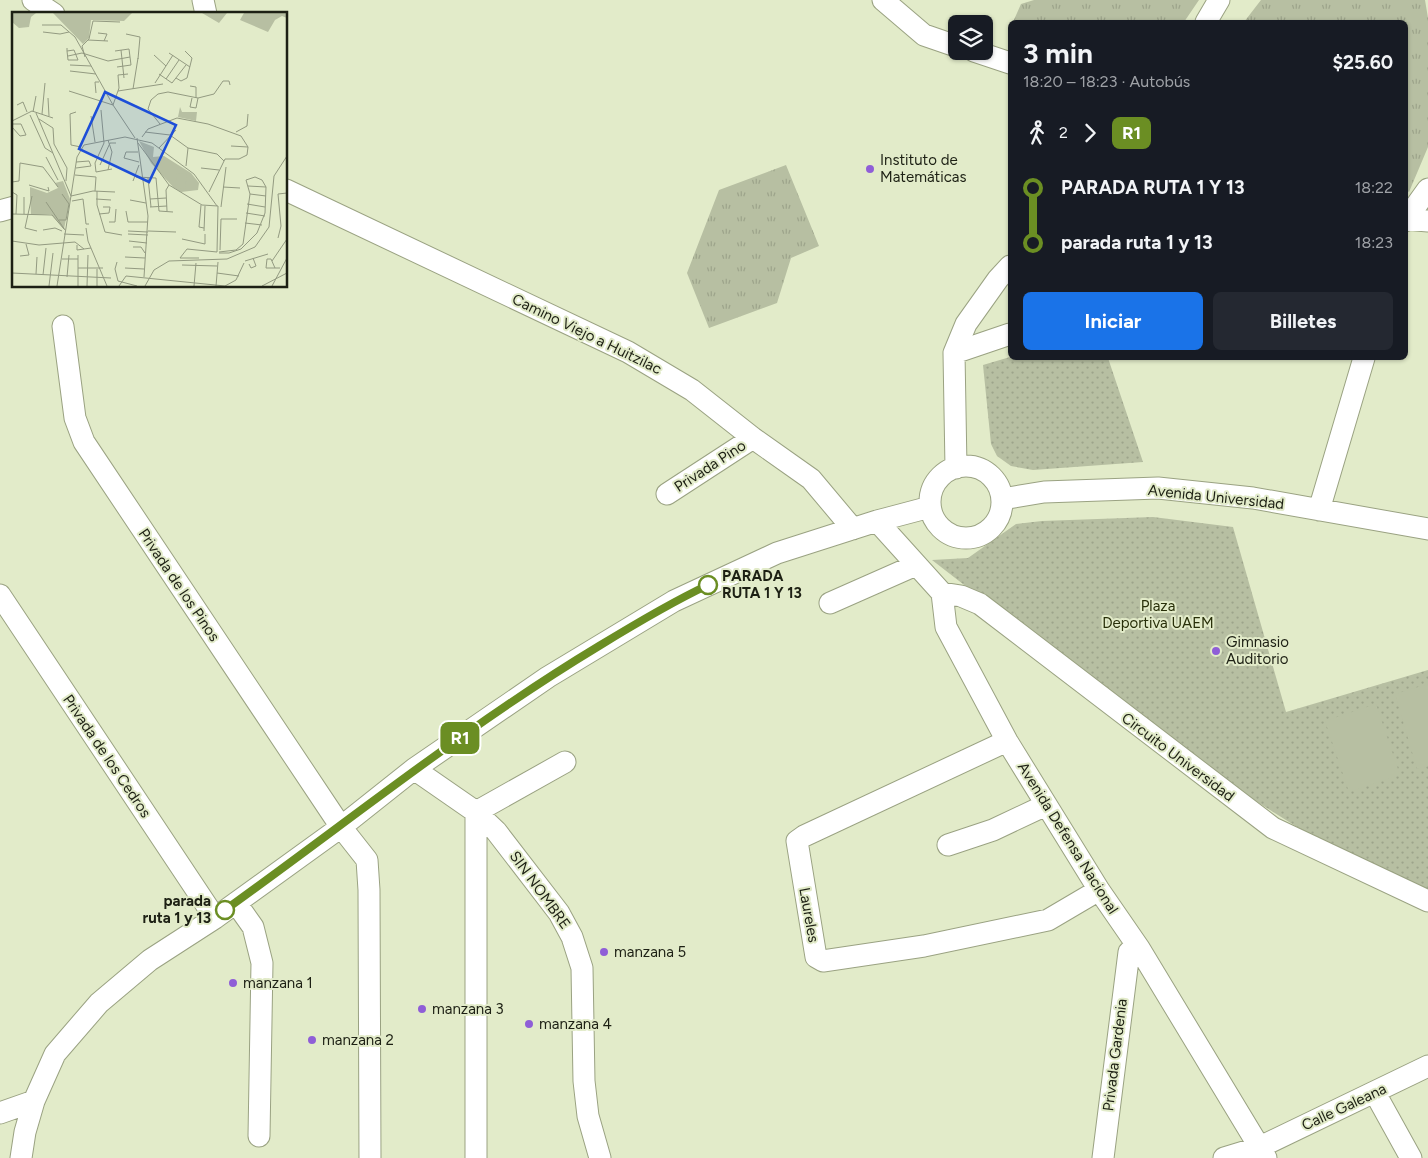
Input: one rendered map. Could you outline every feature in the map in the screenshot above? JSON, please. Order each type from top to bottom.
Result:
[{"type":"street","points":[[33,0],[51,12]]},
{"type":"street","points":[[883,0],[924,35],[948,43]]},
{"type":"street","points":[[1207,20],[1219,0]]},
{"type":"street","points":[[993,57],[1008,62]]},
{"type":"street","points":[[1411,214],[1428,189]]},
{"type":"street","name":"Camino Viejo a Huitzilac","points":[[288,191],[628,352],[692,390],[753,438],[811,479],[853,529]]},
{"type":"street","points":[[0,212],[12,208]]},
{"type":"street","points":[[956,468],[954,352],[966,324],[1008,269]]},
{"type":"street","name":"Privada de los Pinos","points":[[63,326],[74,418],[84,442],[341,827]]},
{"type":"street","points":[[954,352],[1008,335]]},
{"type":"street","points":[[1319,510],[1363,360]]},
{"type":"street","name":"Privada Pino","points":[[667,494],[753,438]]},
{"type":"street","points":[[969,466],[981,470],[992,477],[1002,499],[1001,511],[996,523],[982,534],[964,538],[952,536],[941,529],[934,519],[930,508],[930,494],[936,482],[945,473],[956,468],[969,466]]},
{"type":"street","name":"Avenida Universidad","points":[[1002,499],[1044,492],[1158,488],[1253,498],[1428,530]]},
{"type":"street","points":[[21,1158],[24,1132],[34,1101],[55,1054],[100,1003],[150,960],[236,903],[341,827],[414,770],[548,677],[674,601],[776,553],[877,521],[930,508]]},
{"type":"street","points":[[877,521],[942,593]]},
{"type":"street","points":[[830,603],[916,565]]},
{"type":"street","name":"Avenida Defensa Nacional","points":[[942,593],[946,627],[1007,741],[1099,890],[1139,948],[1263,1152]]},
{"type":"street","name":"Circuito Universidad","points":[[942,593],[962,596],[980,604],[1273,828],[1428,901]]},
{"type":"street","name":"Privada de los Cedros","points":[[0,595],[215,918]]},
{"type":"street","name":"Laureles","points":[[1007,741],[804,836],[797,841],[816,957],[822,961],[924,946],[1048,920],[1099,890]]},
{"type":"street","points":[[476,1158],[476,812],[565,762]]},
{"type":"street","name":"SIN NOMBRE","points":[[414,770],[476,812],[496,830],[559,913],[572,937],[582,968],[584,1080],[588,1116],[600,1158]]},
{"type":"street","points":[[948,845],[993,830],[1046,805]]},
{"type":"street","points":[[341,827],[367,860],[369,900],[370,1158]]},
{"type":"street","points":[[236,903],[253,927],[263,969],[259,1136]]},
{"type":"street","name":"Privada Gardenia","points":[[1103,1158],[1129,952]]},
{"type":"street","name":"Calle Galeana","points":[[1224,1158],[1263,1152],[1428,1066]]},
{"type":"street","points":[[1375,1093],[1411,1158]]},
{"type":"street","points":[[0,1113],[34,1101]]},
{"type":"green space","points":[[1034,0],[1199,0],[1185,20],[1014,20],[1021,4]]},
{"type":"green space","points":[[1261,0],[1425,0],[1428,18],[1428,147],[1409,192],[1408,20],[1246,20]]},
{"type":"green space","points":[[786,165],[819,246],[791,258],[777,303],[709,328],[687,273],[719,190]]},
{"type":"green space","points":[[1008,358],[1008,360],[1109,360],[1143,462],[1033,470],[1011,466],[997,456],[991,444],[983,365]]},
{"type":"green space","name":"Plaza Deportiva UAEM","points":[[1153,517],[1233,527],[1286,712],[1428,670],[1428,894],[1297,827],[1190,760],[932,560],[968,558],[1016,524],[1042,521]]},
{"type":"green space","points":[[1428,684],[1428,766],[1417,769],[1395,694]]},
{"type":"green space","points":[[1376,704],[1400,775],[1349,792],[1325,721]]},
{"type":"bus line","name":"R1","points":[[225,910],[341,827],[414,770],[548,677],[674,601],[708,585]]},
{"type":"place","name":"Instituto de Matemáticas","points":[[870,169]]},
{"type":"place","name":"PARADA RUTA 1 Y 13","points":[[708,585]]},
{"type":"place","name":"Gimnasio Auditorio","points":[[1216,651]]},
{"type":"place","name":"parada ruta 1 y 13","points":[[225,910]]},
{"type":"place","name":"manzana 5","points":[[604,952]]},
{"type":"place","name":"manzana 1","points":[[233,983]]},
{"type":"place","name":"manzana 3","points":[[422,1009]]},
{"type":"place","name":"manzana 4","points":[[529,1024]]},
{"type":"place","name":"manzana 2","points":[[312,1040]]}]
